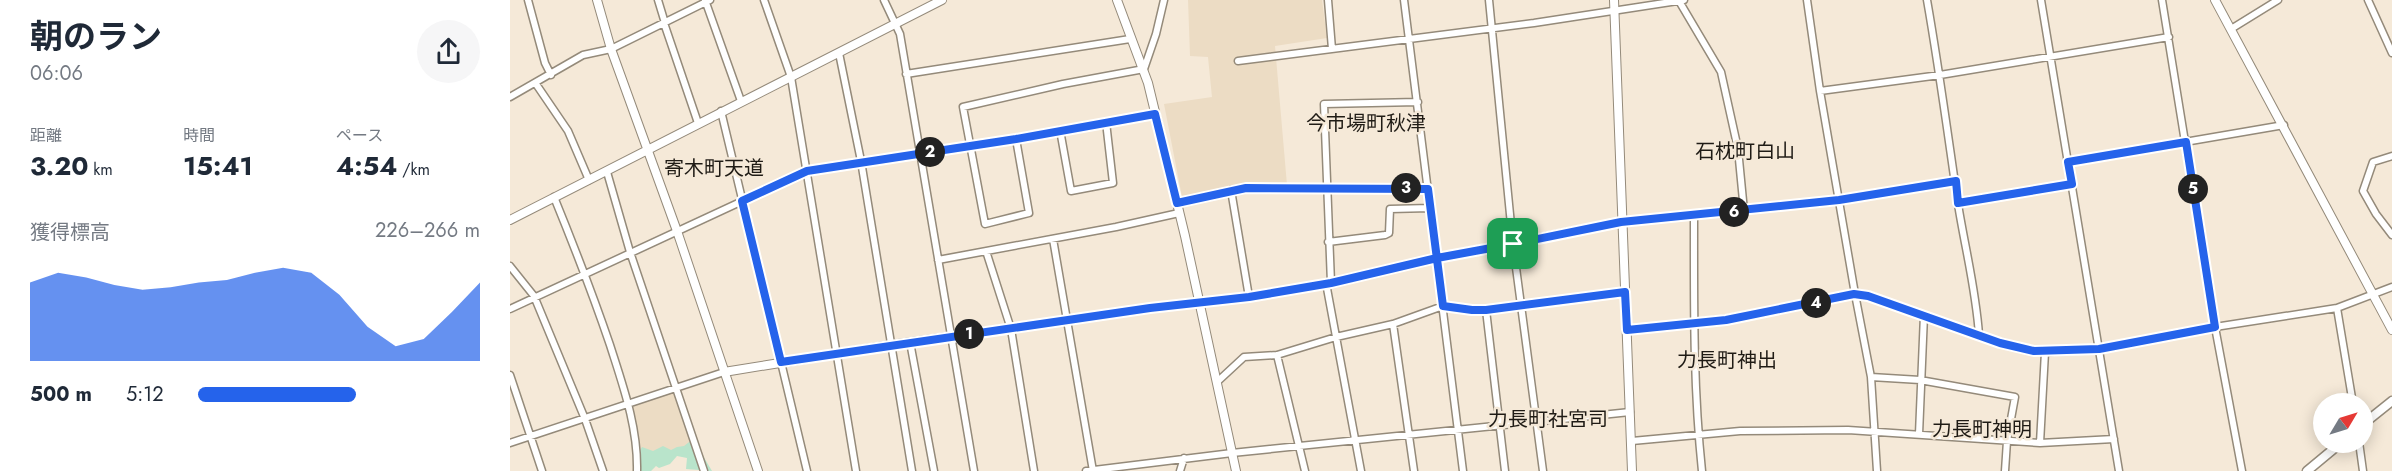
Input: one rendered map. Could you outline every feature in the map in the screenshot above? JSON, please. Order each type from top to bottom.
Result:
[{"type":"main road","points":[[2373,416],[2392,400]]},
{"type":"main road","points":[[2307,471],[2329,453]]},
{"type":"street","points":[[528,0],[545,63],[551,75]]},
{"type":"street","points":[[597,0],[611,49],[677,231],[758,471]]},
{"type":"street","points":[[658,0],[698,123]]},
{"type":"street","points":[[764,0],[791,77],[856,471]]},
{"type":"street","points":[[884,0],[900,34],[974,471]]},
{"type":"street","points":[[510,220],[942,0]]},
{"type":"street","points":[[1117,0],[1130,39],[1144,69],[1177,203],[1236,471]]},
{"type":"street","points":[[1144,69],[1164,0]]},
{"type":"street","points":[[1328,0],[1332,49]]},
{"type":"street","points":[[1404,0],[1463,471]]},
{"type":"street","points":[[1488,0],[1513,244],[1543,471]]},
{"type":"street","points":[[1614,0],[1632,471]]},
{"type":"street","points":[[1807,0],[1854,294],[1872,377],[1877,471]]},
{"type":"street","points":[[1927,0],[1958,203],[1977,302],[1979,335]]},
{"type":"street","points":[[2041,0],[2120,471]]},
{"type":"street","points":[[2162,0],[2215,327],[2242,471]]},
{"type":"street","points":[[2215,0],[2392,330]]},
{"type":"street","points":[[2230,29],[2278,0]]},
{"type":"street","points":[[2368,0],[2392,52]]},
{"type":"street","points":[[510,98],[583,55],[611,49],[707,1],[741,101]]},
{"type":"street","points":[[1238,61],[1682,1],[1721,72],[1737,149],[1744,211]]},
{"type":"street","points":[[1820,91],[1940,75],[2169,37]]},
{"type":"street","points":[[906,74],[1130,39]]},
{"type":"street","points":[[839,53],[861,162],[912,471]]},
{"type":"street","points":[[1016,139],[1029,213],[985,224],[963,107],[1063,84],[1144,69]]},
{"type":"street","points":[[536,84],[568,131],[589,180]]},
{"type":"street","points":[[1361,471],[1328,283],[1324,104],[1418,102]]},
{"type":"street","points":[[721,111],[807,471]]},
{"type":"street","points":[[510,309],[807,171],[1016,139],[1155,114]]},
{"type":"street","points":[[1060,130],[1071,191],[1113,183],[1106,122]]},
{"type":"street","points":[[2068,162],[2284,125]]},
{"type":"street","points":[[2392,156],[2373,162],[2364,191],[2376,214],[2392,235]]},
{"type":"street","points":[[607,172],[630,252],[704,471]]},
{"type":"street","points":[[510,443],[724,372],[910,342],[1249,297],[1328,283],[1437,258],[1621,222],[1839,200],[1956,181]]},
{"type":"street","points":[[1958,203],[2072,184]]},
{"type":"street","points":[[1177,203],[1231,190],[1326,187],[1428,189]]},
{"type":"street","points":[[1231,190],[1249,297]]},
{"type":"street","points":[[554,197],[586,273],[629,404],[637,471]]},
{"type":"street","points":[[1328,242],[1385,235],[1389,232],[1390,209],[1430,208]]},
{"type":"street","points":[[938,260],[1179,213]]},
{"type":"street","points":[[1694,215],[1694,324],[1698,436],[1702,471]]},
{"type":"street","points":[[1053,239],[1090,471],[1184,458],[1630,412]]},
{"type":"street","points":[[986,251],[1011,329],[1034,471]]},
{"type":"street","points":[[510,266],[534,296],[585,419],[603,471]]},
{"type":"street","points":[[1627,330],[1694,324],[1854,294],[1868,296],[2000,343],[2044,352],[2099,349],[2215,327],[2337,308],[2374,296],[2392,287]]},
{"type":"street","points":[[1217,382],[1244,357],[1278,355],[1336,337],[1393,324],[1443,306],[1486,310],[1625,292]]},
{"type":"street","points":[[2337,308],[2351,393]]},
{"type":"street","points":[[1486,310],[1505,471]]},
{"type":"street","points":[[1919,434],[1924,315]]},
{"type":"street","points":[[1393,324],[1414,471]]},
{"type":"street","points":[[910,342],[934,471]]},
{"type":"street","points":[[2040,443],[2044,352]]},
{"type":"street","points":[[1278,355],[1305,471]]},
{"type":"street","points":[[510,375],[542,471]]},
{"type":"street","points":[[1872,377],[1920,380],[2015,397],[2007,441],[2005,471]]},
{"type":"street","points":[[1632,441],[1740,431],[1874,431],[2040,443],[2115,439]]},
{"type":"street","points":[[2361,453],[2363,471]]},
{"type":"street","points":[[1180,471],[1184,458]]},
{"type":"shaded area","points":[[1188,0],[1322,0],[1327,38],[1275,46],[1287,185],[1237,185],[1182,197],[1164,104],[1212,97],[1208,57],[1190,56]]},
{"type":"shaded area","points":[[676,388],[695,445],[637,464],[629,404]]},
{"type":"green space","points":[[693,439],[712,471],[686,469],[687,458],[677,456],[670,464],[659,468],[656,466],[651,471],[640,471],[637,456],[642,447],[653,451],[663,446],[671,450],[684,446]]},
{"type":"district","name":"今市場町秋津","points":[[1366,123]]},
{"type":"district","name":"石枕町白山","points":[[1745,151]]},
{"type":"district","name":"寄木町天道","points":[[714,168]]},
{"type":"district","name":"力長町神出","points":[[1727,360]]},
{"type":"district","name":"力長町社宮司","points":[[1548,419]]},
{"type":"district","name":"力長町神明","points":[[1982,429]]},
{"type":"route","points":[[1513,244],[1437,258],[1331,283],[1249,297],[1150,308],[781,362],[742,201],[807,171],[1016,139],[1155,114],[1177,203],[1246,188],[1428,189],[1432,216],[1433,231],[1437,258],[1443,306],[1486,310],[1625,292],[1627,330],[1726,320],[1854,294],[1868,296],[2000,343],[2044,352],[2099,349],[2215,327],[2186,142],[2068,162],[2072,184],[1958,203],[1956,181],[1839,200],[1621,222],[1513,244]]}]
